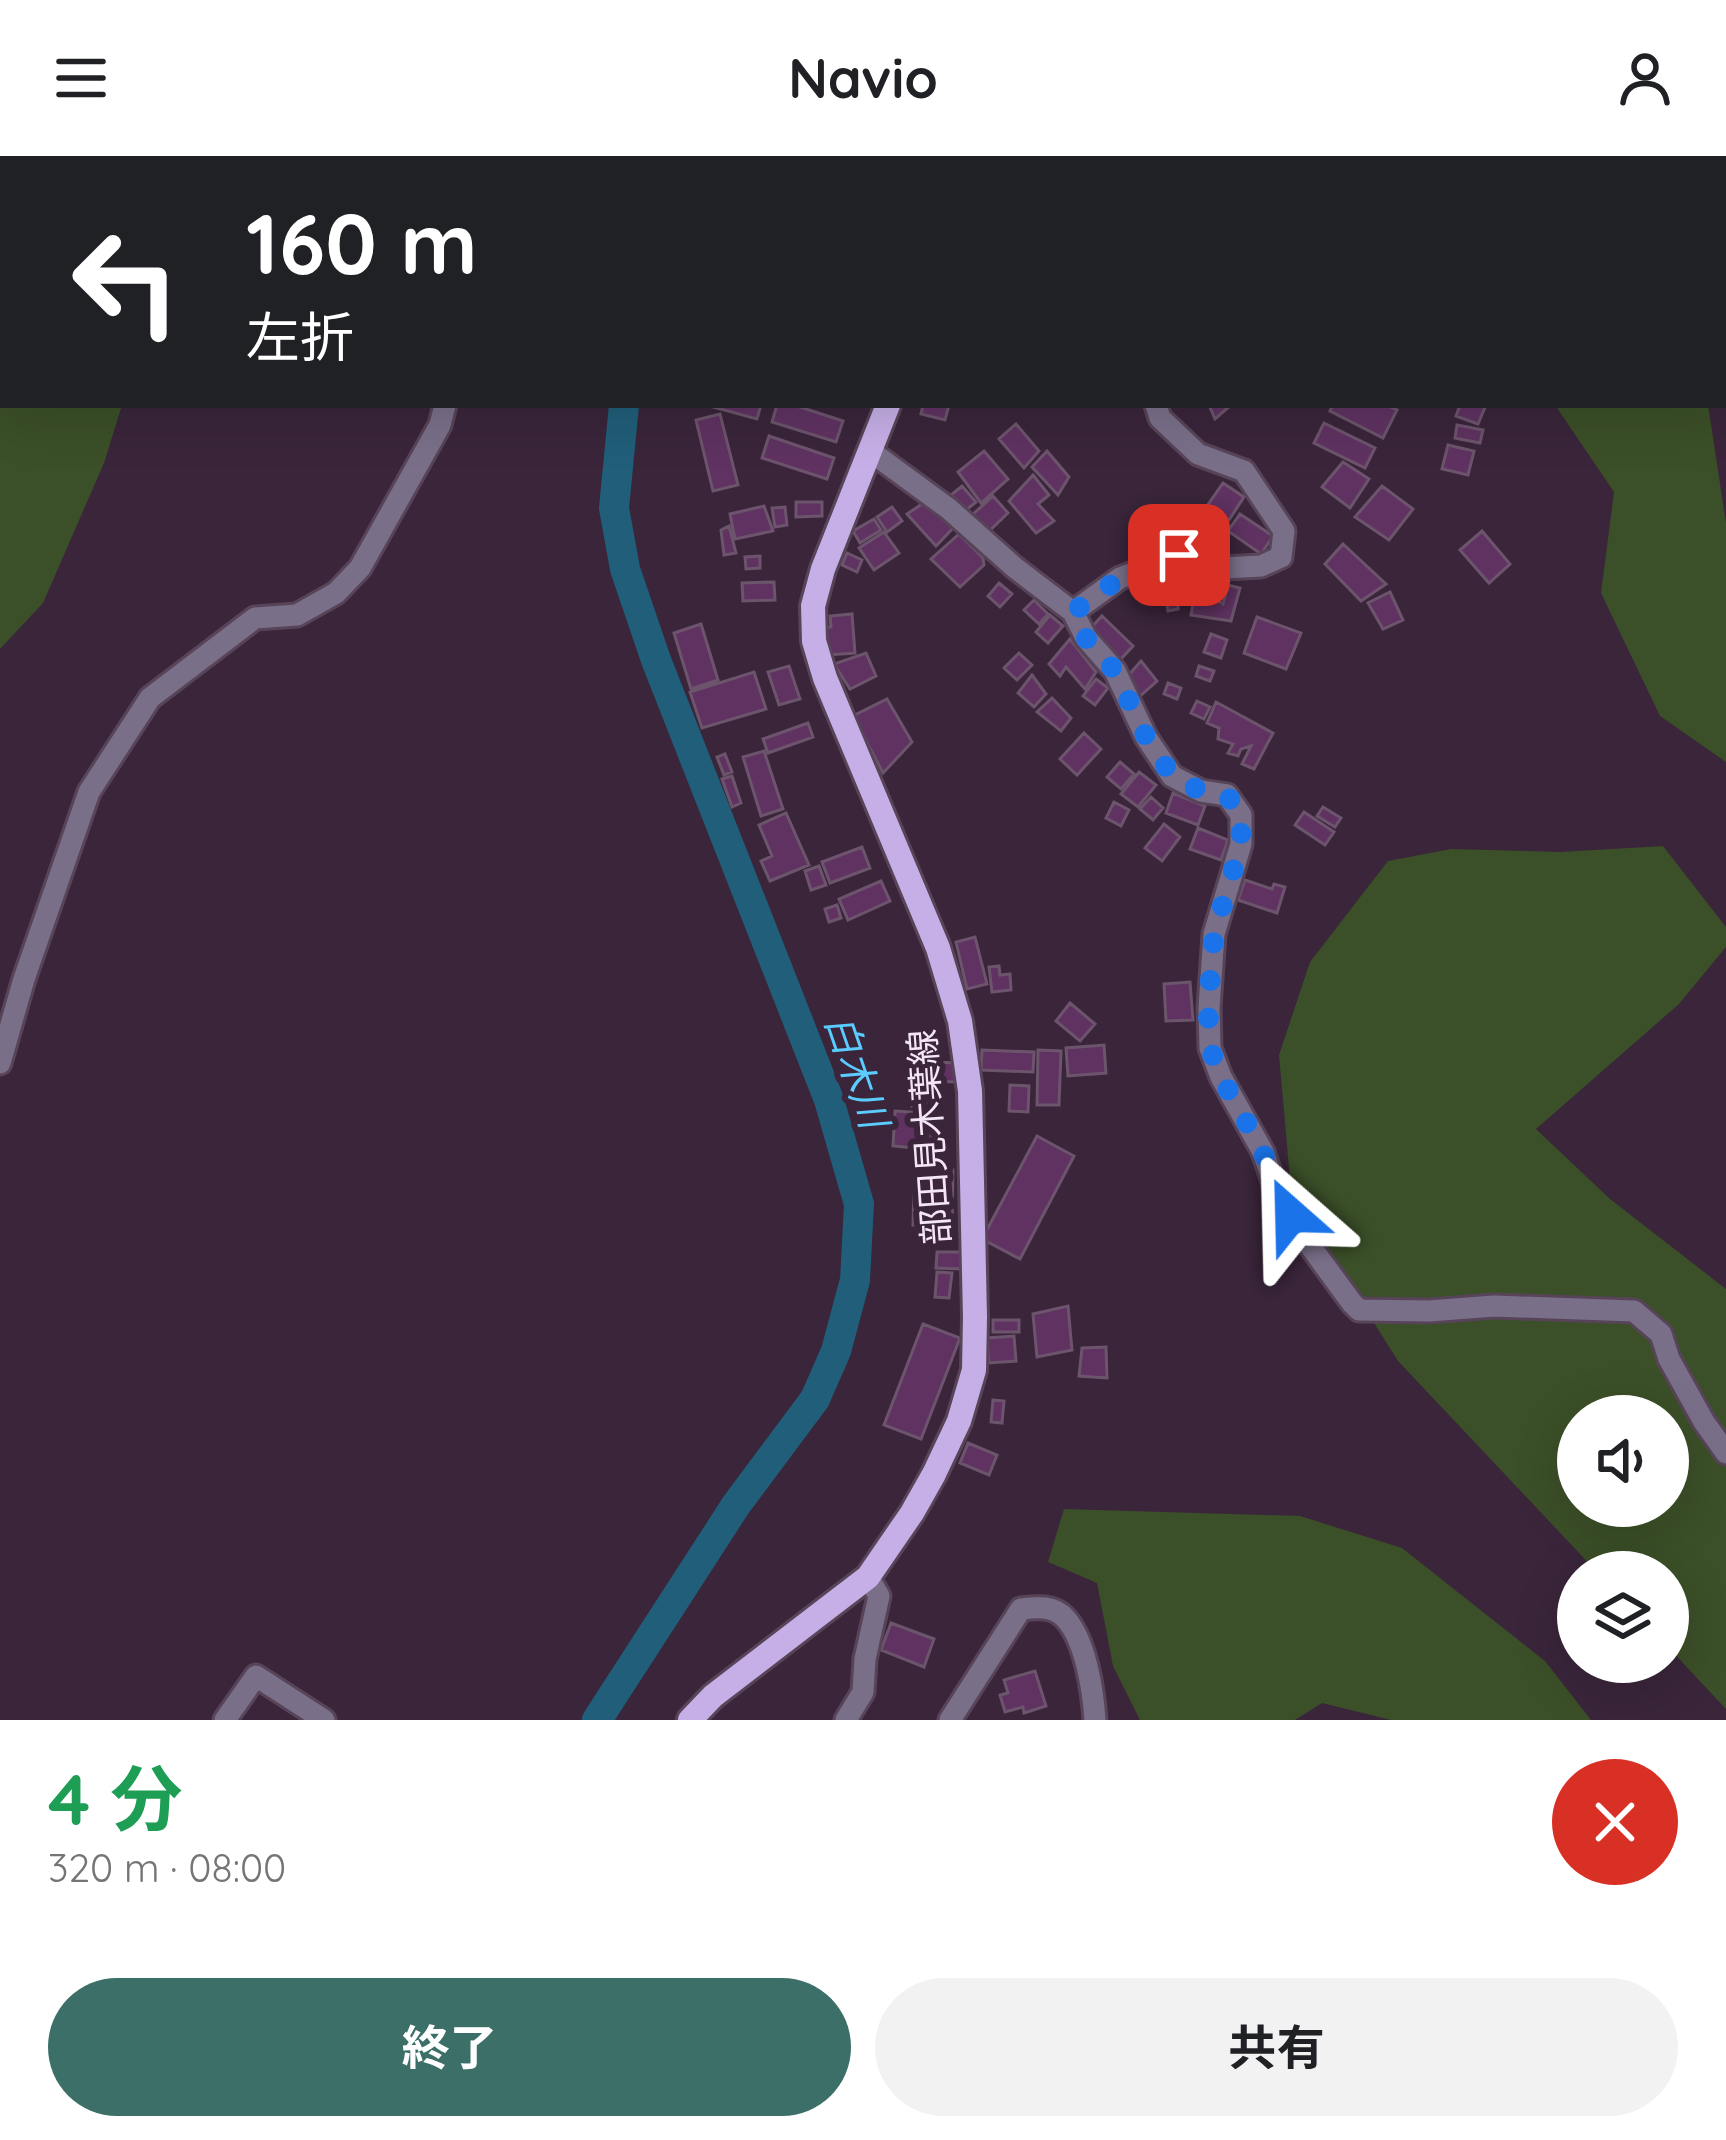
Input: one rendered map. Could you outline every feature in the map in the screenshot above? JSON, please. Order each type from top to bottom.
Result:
[{"type":"main road","name":"部田見木葉線","points":[[690,1720],[712,1696],[868,1577],[912,1513],[959,1421],[974,1370],[970,1091],[960,1021],[938,947],[825,678],[814,641],[813,606],[823,569],[887,408]]},
{"type":"street","points":[[0,1064],[89,791],[150,698],[254,618],[297,615],[336,593],[361,568],[440,425],[444,408]]},
{"type":"street","points":[[1073,612],[1120,578],[1179,555],[1225,568],[1262,566],[1281,557],[1284,531],[1244,471],[1198,454],[1160,418],[1157,408]]},
{"type":"street","points":[[870,451],[949,509],[1073,612],[1086,638],[1115,671],[1146,737],[1172,776],[1201,791],[1227,795],[1241,815],[1241,844],[1214,934],[1210,1048],[1263,1152],[1275,1187],[1332,1277],[1359,1310],[1495,1306],[1634,1311],[1661,1334],[1669,1359],[1726,1453]]},
{"type":"street","points":[[0,988],[24,980]]},
{"type":"street","points":[[846,1720],[863,1692],[879,1597],[868,1577]]},
{"type":"street","points":[[950,1720],[1022,1609],[1044,1606],[1065,1617],[1080,1646],[1095,1720]]},
{"type":"street","points":[[225,1720],[256,1676],[324,1720]]},
{"type":"green space","points":[[0,408],[121,408],[104,463],[43,603],[0,649]]},
{"type":"green space","points":[[1557,408],[1708,408],[1726,523],[1726,762],[1660,716],[1601,593],[1614,492]]},
{"type":"green space","points":[[1663,846],[1726,927],[1726,947],[1679,1004],[1536,1129],[1610,1199],[1726,1289],[1726,1709],[1689,1669],[1689,1551],[1577,1551],[1398,1361],[1291,1191],[1279,1055],[1310,962],[1388,861],[1451,849],[1560,852]]},
{"type":"green space","points":[[1064,1509],[1300,1516],[1402,1548],[1545,1661],[1557,1683],[1562,1683],[1591,1720],[1391,1720],[1322,1703],[1295,1720],[1140,1720],[1113,1666],[1097,1583],[1048,1562]]},
{"type":"building","points":[[717,408],[760,408],[757,419]]},
{"type":"building","points":[[776,408],[803,408],[843,421],[836,442],[772,422]]},
{"type":"building","points":[[922,408],[948,408],[945,420],[921,414]]},
{"type":"building","points":[[1210,408],[1228,408],[1215,419]]},
{"type":"building","points":[[1332,408],[1397,410],[1383,438]]},
{"type":"building","points":[[1459,408],[1485,408],[1478,424],[1456,416]]},
{"type":"building","points":[[720,414],[738,485],[713,491],[696,420]]},
{"type":"building","points":[[1324,423],[1375,448],[1365,468],[1314,443]]},
{"type":"building","points":[[1016,424],[1039,451],[1024,468],[999,439]]},
{"type":"building","points":[[1457,425],[1483,430],[1480,443],[1455,438]]},
{"type":"building","points":[[769,436],[834,458],[827,479],[762,458]]},
{"type":"building","points":[[1448,445],[1474,451],[1468,475],[1442,469]]},
{"type":"building","points":[[984,451],[1008,479],[981,503],[958,472]]},
{"type":"building","points":[[1047,451],[1069,477],[1058,495],[1032,467]]},
{"type":"building","points":[[1343,462],[1369,479],[1350,508],[1322,487]]},
{"type":"building","points":[[1033,475],[1049,495],[1038,504],[1054,521],[1036,533],[1009,501]]},
{"type":"building","points":[[1223,483],[1244,497],[1229,520],[1207,506]]},
{"type":"building","points":[[962,486],[976,502],[965,511],[951,495]]},
{"type":"building","points":[[1382,486],[1413,509],[1389,540],[1355,517]]},
{"type":"building","points":[[993,496],[1008,513],[987,533],[971,516]]},
{"type":"building","points":[[928,500],[955,526],[936,546],[907,514]]},
{"type":"building","points":[[796,502],[822,502],[822,516],[796,517]]},
{"type":"building","points":[[764,506],[773,531],[735,539],[730,514]]},
{"type":"building","points":[[785,507],[787,525],[775,527],[772,508]]},
{"type":"building","points":[[892,507],[902,521],[887,532],[877,517]]},
{"type":"building","points":[[1240,514],[1273,536],[1261,554],[1228,531]]},
{"type":"building","points":[[874,519],[881,530],[860,543],[853,531]]},
{"type":"building","points":[[729,526],[736,553],[724,555],[721,530]]},
{"type":"building","points":[[1482,531],[1510,564],[1489,583],[1460,550]]},
{"type":"building","points":[[884,532],[899,553],[874,570],[859,548]]},
{"type":"building","points":[[959,534],[983,558],[984,565],[960,587],[931,559]]},
{"type":"building","points":[[1343,544],[1386,584],[1361,601],[1325,564]]},
{"type":"building","points":[[847,553],[862,560],[857,572],[842,565]]},
{"type":"building","points":[[760,556],[760,568],[746,569],[745,557]]},
{"type":"building","points":[[1195,573],[1189,598],[1178,599],[1178,609],[1168,611],[1165,595],[1150,592],[1151,576],[1166,577],[1167,584],[1180,588],[1179,576]]},
{"type":"building","points":[[1198,576],[1214,581],[1212,597],[1223,604],[1228,585],[1240,588],[1231,621],[1191,615]]},
{"type":"building","points":[[774,582],[775,600],[743,601],[742,583]]},
{"type":"building","points":[[999,583],[1012,594],[1000,607],[988,596]]},
{"type":"building","points":[[1390,592],[1403,620],[1383,629],[1368,603]]},
{"type":"building","points":[[1034,600],[1048,614],[1039,624],[1024,610]]},
{"type":"building","points":[[852,614],[855,653],[828,655],[830,616]]},
{"type":"building","points":[[1050,615],[1063,626],[1048,643],[1036,632]]},
{"type":"building","points":[[1102,616],[1133,646],[1119,661],[1088,631]]},
{"type":"building","points":[[1257,617],[1301,633],[1286,669],[1244,653]]},
{"type":"building","points":[[701,624],[718,680],[691,689],[674,633]]},
{"type":"building","points":[[1211,634],[1227,640],[1221,658],[1204,652]]},
{"type":"building","points":[[1070,639],[1096,672],[1085,689],[1066,667],[1060,676],[1049,664]]},
{"type":"building","points":[[866,653],[876,676],[850,689],[834,664]]},
{"type":"building","points":[[1019,653],[1032,665],[1017,680],[1004,668]]},
{"type":"building","points":[[1141,661],[1157,681],[1139,697],[1126,678]]},
{"type":"building","points":[[789,666],[800,699],[779,705],[768,672]]},
{"type":"building","points":[[1199,666],[1214,671],[1210,681],[1196,676]]},
{"type":"building","points":[[754,672],[766,709],[702,728],[690,692]]},
{"type":"building","points":[[1032,675],[1046,694],[1034,707],[1018,693]]},
{"type":"building","points":[[1096,679],[1108,688],[1095,705],[1083,696]]},
{"type":"building","points":[[1168,683],[1181,688],[1177,699],[1164,694]]},
{"type":"building","points":[[1052,698],[1071,718],[1061,731],[1037,712]]},
{"type":"building","points":[[887,699],[912,742],[883,773],[853,716]]},
{"type":"building","points":[[1197,701],[1210,707],[1204,719],[1191,713]]},
{"type":"building","points":[[1216,702],[1273,733],[1254,769],[1242,764],[1251,746],[1241,749],[1238,756],[1228,753],[1233,744],[1218,739],[1219,728],[1207,723]]},
{"type":"building","points":[[808,723],[813,737],[768,753],[763,739]]},
{"type":"building","points":[[1084,733],[1101,749],[1077,775],[1060,759]]},
{"type":"building","points":[[764,751],[783,809],[761,816],[743,757]]},
{"type":"building","points":[[725,754],[732,772],[724,775],[717,757]]},
{"type":"building","points":[[1120,762],[1134,774],[1121,789],[1107,777]]},
{"type":"building","points":[[1139,772],[1156,785],[1138,807],[1121,794]]},
{"type":"building","points":[[732,776],[741,803],[732,807],[722,779]]},
{"type":"building","points":[[1173,793],[1205,806],[1198,825],[1166,813]]},
{"type":"building","points":[[1151,797],[1163,808],[1153,820],[1140,809]]},
{"type":"building","points":[[1114,802],[1129,810],[1121,826],[1106,818]]},
{"type":"building","points":[[1323,807],[1341,818],[1335,827],[1317,816]]},
{"type":"building","points":[[1304,812],[1334,832],[1325,845],[1295,825]]},
{"type":"building","points":[[786,813],[809,865],[770,881],[761,861],[772,856],[759,825]]},
{"type":"building","points":[[1164,824],[1180,837],[1162,861],[1145,848]]},
{"type":"building","points":[[1198,828],[1228,840],[1221,860],[1190,849]]},
{"type":"building","points":[[862,847],[870,868],[830,883],[822,862]]},
{"type":"building","points":[[819,866],[826,885],[811,890],[805,871]]},
{"type":"building","points":[[1245,880],[1272,889],[1274,884],[1285,887],[1277,913],[1238,900]]},
{"type":"building","points":[[881,881],[890,901],[848,920],[839,899]]},
{"type":"building","points":[[837,905],[841,918],[829,922],[825,909]]},
{"type":"building","points":[[975,937],[987,984],[967,989],[956,942]]},
{"type":"building","points":[[999,966],[1000,975],[1010,974],[1011,990],[992,992],[989,967]]},
{"type":"building","points":[[1190,982],[1193,1020],[1166,1021],[1164,984]]},
{"type":"building","points":[[1070,1003],[1095,1024],[1080,1041],[1056,1021]]},
{"type":"building","points":[[1104,1045],[1106,1073],[1068,1076],[1066,1048]]},
{"type":"building","points":[[982,1050],[1034,1052],[1033,1072],[981,1070]]},
{"type":"building","points":[[1038,1050],[1061,1051],[1059,1105],[1037,1105]]},
{"type":"building","points":[[913,1061],[931,1062],[930,1081],[911,1079]]},
{"type":"building","points":[[934,1062],[955,1063],[955,1082],[933,1081]]},
{"type":"building","points":[[913,1083],[926,1084],[926,1107],[912,1106]]},
{"type":"building","points":[[1010,1085],[1029,1086],[1028,1112],[1009,1111]]},
{"type":"building","points":[[895,1111],[938,1114],[936,1150],[893,1146]]},
{"type":"building","points":[[1037,1136],[1074,1156],[1020,1259],[982,1239]]},
{"type":"building","points":[[928,1169],[953,1170],[952,1226],[913,1225],[914,1183],[928,1183]]},
{"type":"building","points":[[937,1252],[961,1252],[961,1269],[936,1268]]},
{"type":"building","points":[[937,1272],[952,1273],[949,1298],[935,1297]]},
{"type":"building","points":[[1068,1306],[1072,1350],[1037,1357],[1033,1314]]},
{"type":"building","points":[[993,1320],[1019,1320],[1019,1332],[993,1332]]},
{"type":"building","points":[[923,1324],[960,1338],[921,1439],[884,1425]]},
{"type":"building","points":[[1014,1336],[1016,1361],[989,1363],[987,1338]]},
{"type":"building","points":[[1106,1347],[1107,1378],[1079,1376],[1082,1348]]},
{"type":"building","points":[[993,1400],[1004,1401],[1002,1423],[991,1422]]},
{"type":"building","points":[[968,1443],[997,1455],[989,1475],[960,1463]]},
{"type":"building","points":[[891,1623],[934,1639],[924,1667],[881,1650]]},
{"type":"building","points":[[1035,1671],[1046,1706],[1024,1713],[1023,1707],[1005,1712],[1000,1695],[1008,1693],[1004,1680]]},
{"type":"waterway","name":"白木川","points":[[597,1720],[736,1505],[815,1399],[836,1351],[855,1280],[859,1204],[829,1100],[656,660],[625,569],[614,508],[624,408]]},
{"type":"route","points":[[1179,555],[1120,578],[1073,612],[1086,638],[1115,671],[1157,758],[1172,776],[1201,791],[1227,795],[1241,815],[1241,844],[1214,934],[1210,1048],[1291,1215]]}]
